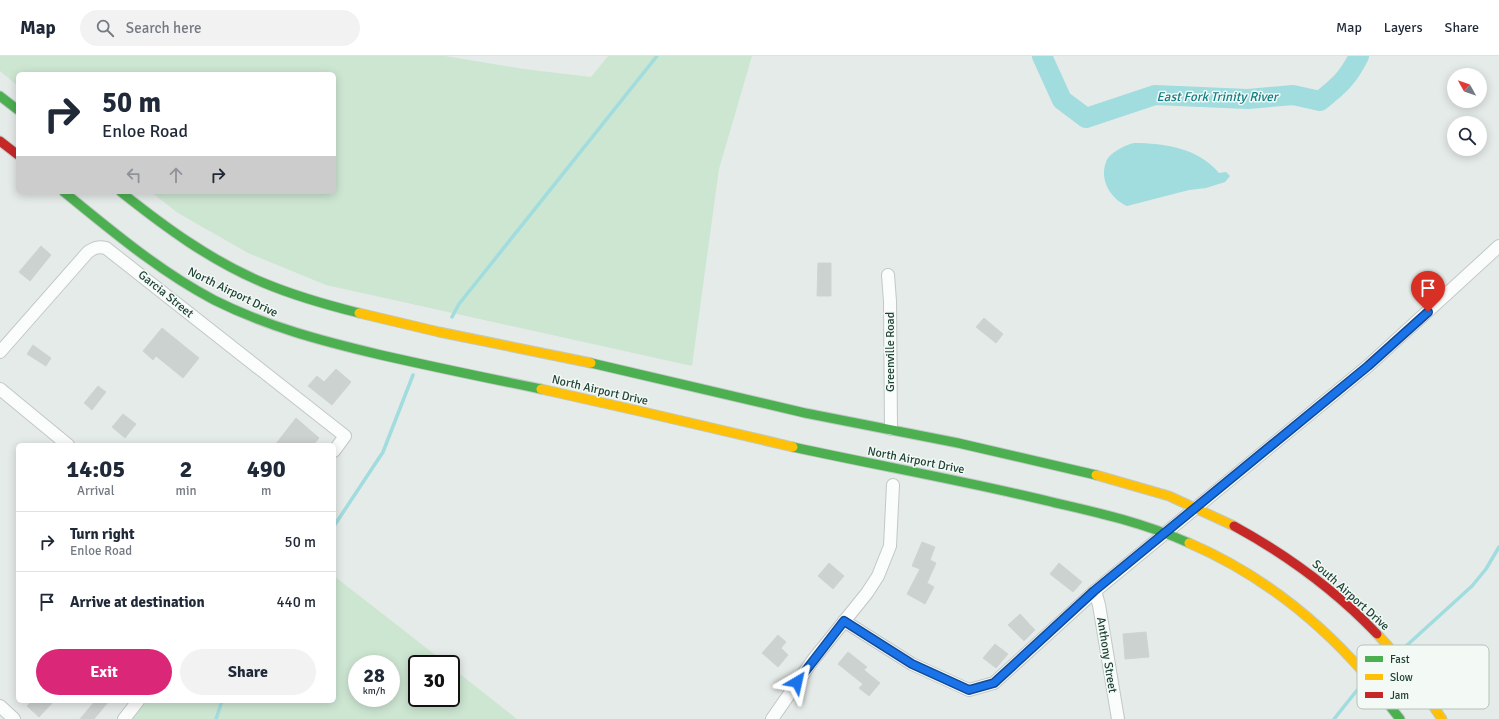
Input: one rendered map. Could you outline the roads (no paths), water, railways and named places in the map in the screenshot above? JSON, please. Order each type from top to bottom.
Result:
[{"type":"main road","points":[[0,96],[16,108]]},
{"type":"main road","points":[[0,141],[16,153]]},
{"type":"main road","name":"North Airport Drive","points":[[67,194],[142,254],[177,278],[238,310],[282,329],[325,342],[428,366],[583,398],[800,449],[949,478],[1036,497],[1127,519],[1166,532]]},
{"type":"main road","name":"North Airport Drive","points":[[124,194],[164,226],[196,248],[260,281],[294,295],[334,307],[809,414],[891,429],[1137,485],[1179,499],[1197,507]]},
{"type":"main road","name":"South Airport Drive","points":[[1197,507],[1222,518],[1288,556],[1321,580],[1388,645]]},
{"type":"main road","points":[[1166,532],[1206,550],[1268,586],[1298,608],[1357,664]]},
{"type":"main road","points":[[1393,709],[1400,719]]},
{"type":"main road","name":"South Airport Drive","points":[[1435,709],[1442,719]]},
{"type":"street","name":"Garcia Street","points":[[0,352],[88,252],[100,246],[106,248],[345,436],[336,448]]},
{"type":"street","points":[[844,621],[912,664],[969,690],[994,683],[1094,591],[1368,366],[1499,246]]},
{"type":"street","name":"Greenville Road","points":[[888,275],[890,301],[891,429]]},
{"type":"street","points":[[0,389],[66,443]]},
{"type":"street","points":[[772,719],[802,674],[873,585],[886,558],[891,536],[893,485]]},
{"type":"street","name":"Anthony Street","points":[[1094,591],[1099,605],[1118,719]]},
{"type":"street","points":[[124,719],[136,703]]},
{"type":"street","points":[[0,706],[14,719]]},
{"type":"water","points":[[1134,143],[1157,144],[1180,149],[1201,158],[1219,173],[1226,172],[1230,176],[1225,182],[1206,188],[1189,190],[1127,206],[1111,194],[1105,182],[1104,169],[1110,156],[1122,148]]},
{"type":"waterway","points":[[452,317],[459,304],[657,56]]},
{"type":"waterway","name":"East Fork Trinity River","points":[[1042,56],[1062,100],[1086,118],[1155,95],[1248,99],[1293,95],[1320,101],[1333,91],[1342,81],[1351,70],[1359,56]]},
{"type":"waterway","points":[[336,523],[383,452],[413,375]]},
{"type":"waterway","points":[[1407,645],[1472,586],[1486,569],[1499,547]]},
{"type":"waterway","points":[[1334,719],[1357,690]]},
{"type":"waterway","points":[[216,719],[221,703]]}]
